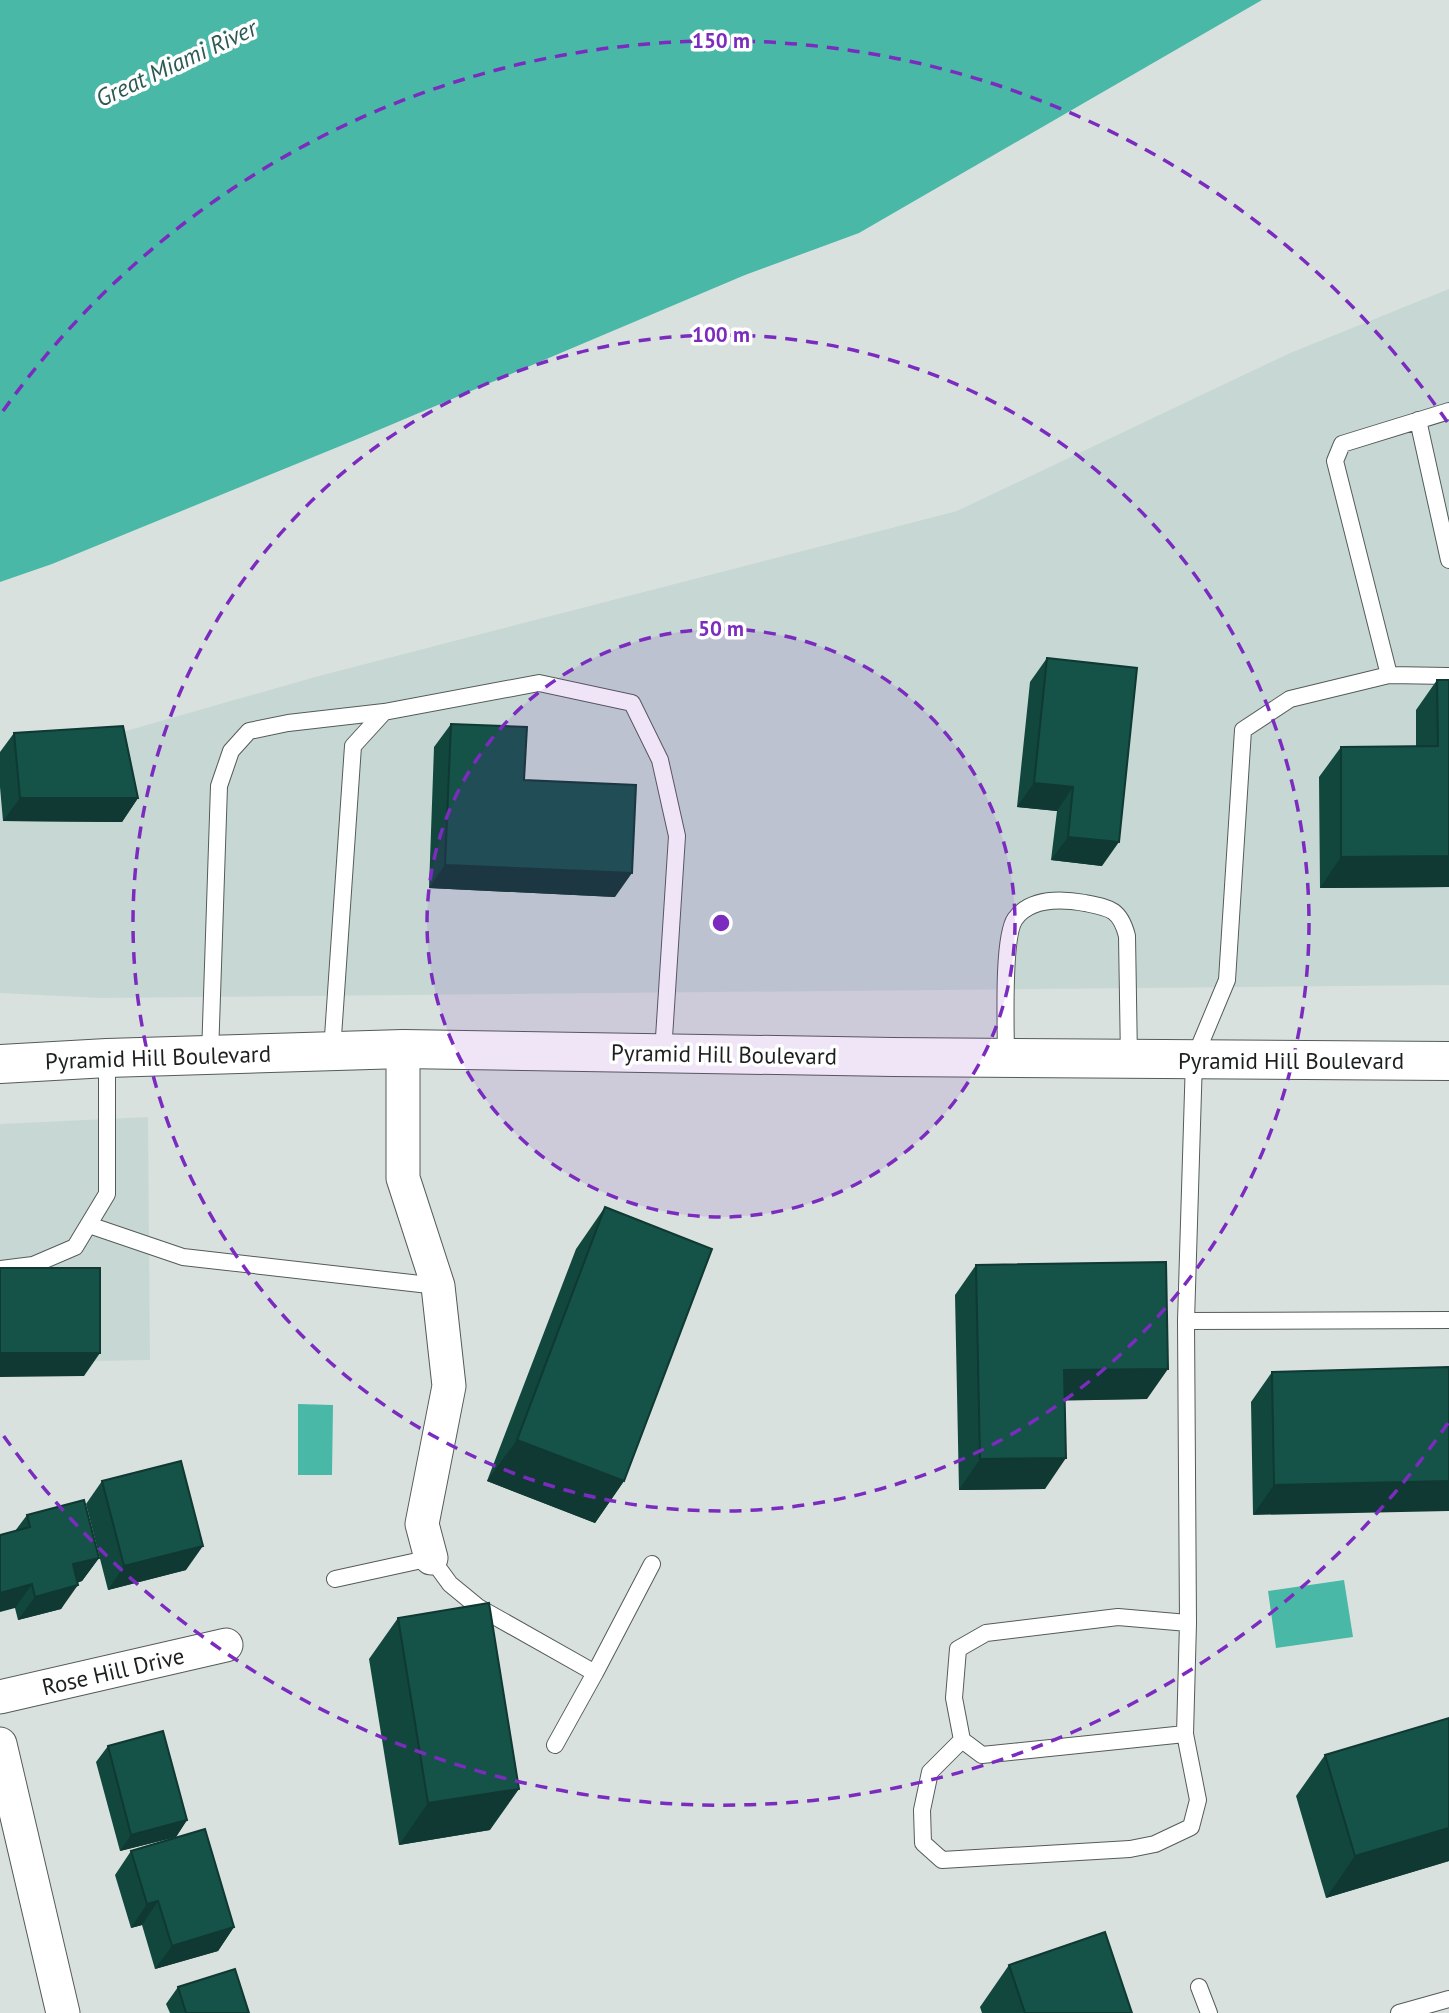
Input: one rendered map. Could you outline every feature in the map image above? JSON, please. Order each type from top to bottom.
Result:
[{"type":"main road","name":"Pyramid Hill Boulevard","points":[[0,1064],[403,1049],[1449,1061]]},
{"type":"street","points":[[403,1049],[403,1178],[438,1286],[449,1386],[422,1524],[431,1558]]},
{"type":"street","name":"Rose Hill Drive","points":[[0,1697],[226,1645]]},
{"type":"street","points":[[0,1744],[63,2013]]},
{"type":"lane","points":[[1389,676],[1335,461],[1342,444],[1449,411]]},
{"type":"lane","points":[[1418,420],[1449,560]]},
{"type":"lane","points":[[962,1740],[930,1772],[922,1810],[923,1843],[943,1860],[1130,1850],[1155,1844],[1191,1827],[1198,1800],[1185,1734],[1188,1623],[1186,1321],[1194,1059],[1227,980],[1243,730],[1290,699],[1389,676],[1449,676]]},
{"type":"lane","points":[[210,1055],[219,786],[231,751],[249,731],[288,723],[384,712],[539,683],[632,703],[660,760],[677,836],[663,1053]]},
{"type":"lane","points":[[331,1051],[353,746],[384,712]]},
{"type":"lane","points":[[1006,1058],[1008,940],[1015,919],[1034,904],[1068,900],[1107,907],[1123,920],[1127,936],[1129,1059]]},
{"type":"lane","points":[[0,1269],[33,1265],[75,1247],[107,1194],[107,1058]]},
{"type":"lane","points":[[89,1225],[183,1257],[438,1286]]},
{"type":"lane","points":[[1186,1321],[1449,1320]]},
{"type":"lane","points":[[335,1579],[431,1558],[450,1584],[478,1608],[595,1673]]},
{"type":"lane","points":[[555,1745],[652,1564]]},
{"type":"lane","points":[[1185,1734],[982,1755],[962,1740],[954,1698],[958,1649],[986,1633],[1118,1617],[1188,1623]]},
{"type":"lane","points":[[1199,1987],[1209,2013]]},
{"type":"lane","points":[[1399,2013],[1449,1999]]},
{"type":"shaded area","points":[[1449,289],[1449,985],[101,998],[0,993],[0,767],[315,677],[957,511],[1290,353]]},
{"type":"shaded area","points":[[148,1117],[150,1360],[0,1363],[0,1124]]},
{"type":"water","name":"Great Miami River","points":[[0,0],[1262,0],[859,233],[745,275],[355,440],[52,564],[0,582]]},
{"type":"water","points":[[298,1404],[333,1405],[332,1475],[298,1475]]},
{"type":"water","points":[[1344,1580],[1353,1637],[1276,1648],[1268,1591]]},
{"type":"building","points":[[1047,658],[1137,668],[1119,842],[1068,837],[1073,787],[1034,783]]},
{"type":"building","points":[[1437,680],[1449,680],[1449,856],[1341,857],[1341,747],[1438,746]]},
{"type":"building","points":[[451,724],[527,727],[524,780],[636,785],[632,873],[445,865]]},
{"type":"building","points":[[123,726],[138,798],[20,798],[14,733]]},
{"type":"building","points":[[605,1207],[712,1249],[624,1481],[517,1440]]},
{"type":"building","points":[[1166,1262],[1168,1369],[1064,1370],[1066,1458],[980,1459],[976,1265]]},
{"type":"building","points":[[0,1268],[100,1268],[100,1353],[0,1353]]},
{"type":"building","points":[[1449,1367],[1449,1481],[1274,1485],[1272,1372]]},
{"type":"building","points":[[181,1461],[203,1546],[124,1566],[102,1481]]},
{"type":"building","points":[[84,1500],[99,1558],[73,1564],[78,1585],[35,1597],[32,1584],[0,1593],[0,1535],[30,1527],[27,1515]]},
{"type":"building","points":[[489,1603],[519,1789],[428,1803],[398,1618]]},
{"type":"building","points":[[1449,1718],[1449,1828],[1355,1856],[1325,1755]]},
{"type":"building","points":[[163,1731],[187,1820],[131,1835],[108,1746]]},
{"type":"building","points":[[205,1829],[234,1927],[172,1946],[158,1901],[147,1904],[131,1851]]},
{"type":"building","points":[[1105,1932],[1132,2013],[1025,2013],[1009,1965]]},
{"type":"building","points":[[235,1969],[249,2013],[186,2013],[178,1987]]}]
